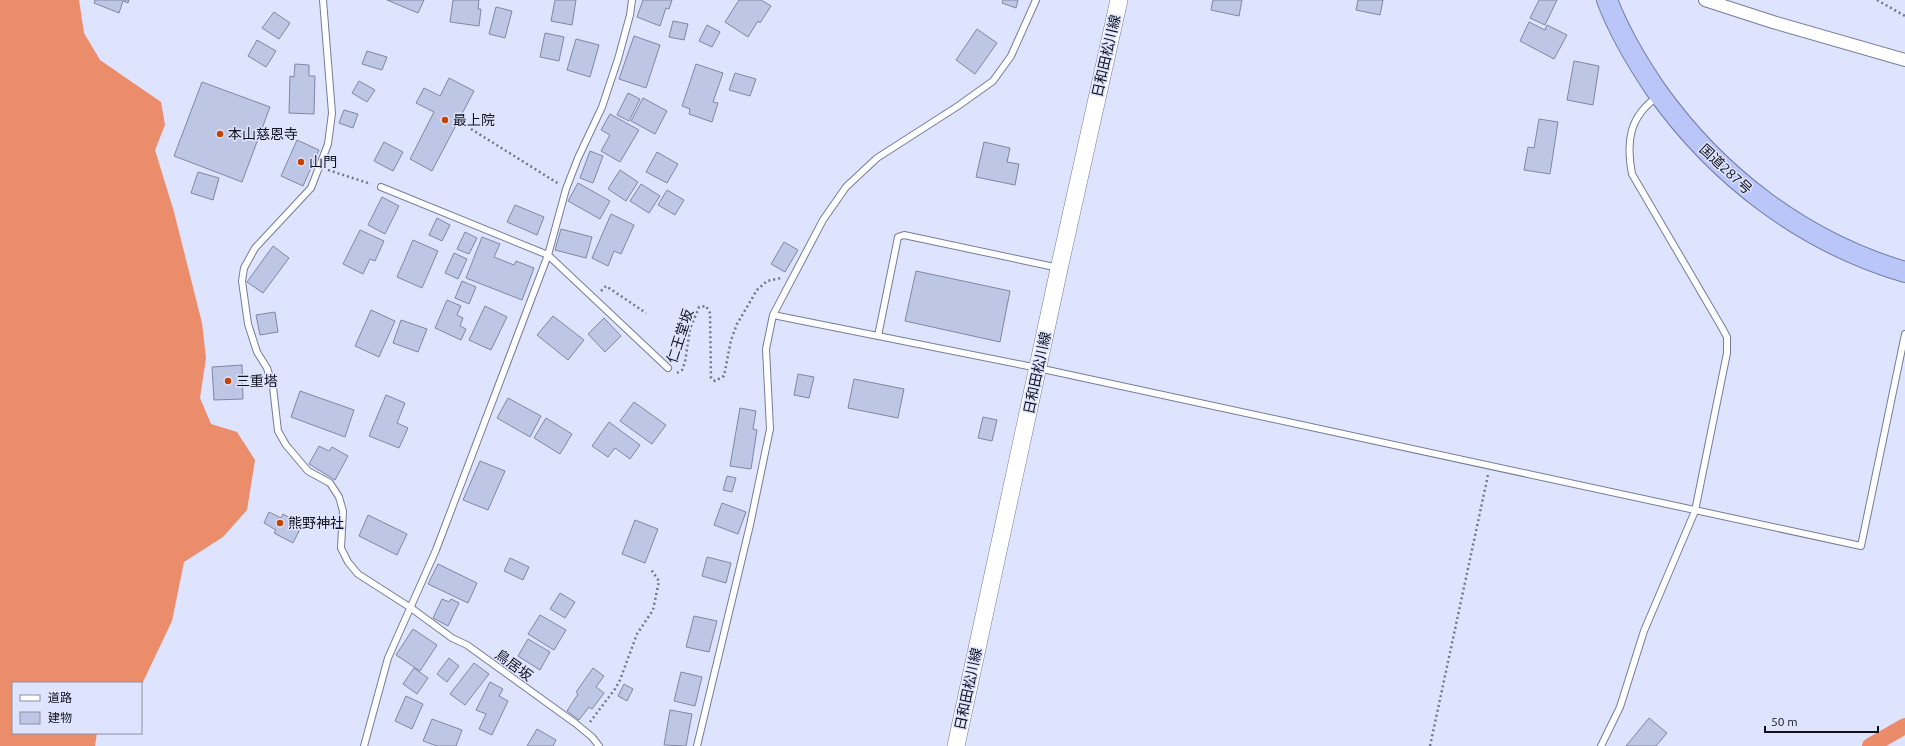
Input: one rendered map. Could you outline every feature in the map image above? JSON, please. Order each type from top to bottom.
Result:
[{"type":"highway","name":"国道287号","points":[[1607,0],[1612,15],[1628,45],[1660,95],[1694,139],[1717,162],[1766,204],[1826,240],[1888,267],[1905,272]]},
{"type":"main road","name":"日和田松川線","points":[[956,746],[1059,268],[1119,0]]},
{"type":"street","points":[[1705,0],[1773,22],[1905,60]]},
{"type":"lane","name":"鳥居坂","points":[[323,0],[332,113],[328,144],[311,188],[255,248],[244,268],[242,281],[245,308],[257,352],[267,368],[273,387],[278,430],[286,445],[308,471],[330,483],[339,498],[343,511],[341,548],[348,562],[358,574],[411,608],[452,638],[467,645],[584,730],[599,746]]},
{"type":"lane","points":[[364,746],[388,658],[436,550],[548,255],[566,188],[602,106],[618,59],[632,0]]},
{"type":"lane","points":[[697,746],[748,532],[770,429],[766,349],[773,315],[823,220],[846,187],[877,158],[958,106],[993,80],[1011,56],[1036,0]]},
{"type":"lane","points":[[1601,746],[1620,707],[1644,631],[1695,511],[1727,353],[1726,337],[1632,174],[1629,152],[1630,132],[1637,117],[1647,105],[1660,95]]},
{"type":"lane","points":[[381,187],[548,255],[668,368]]},
{"type":"lane","points":[[878,336],[898,237],[904,234],[1059,268]]},
{"type":"lane","points":[[773,315],[1038,368],[1861,546],[1905,334]]},
{"type":"path","points":[[1877,0],[1905,16]]},
{"type":"path","points":[[471,129],[566,188]]},
{"type":"path","points":[[320,168],[381,187]]},
{"type":"path","name":"仁王堂坂","points":[[668,368],[677,374],[682,370],[685,362],[689,334],[696,312],[699,308],[706,306],[710,313],[712,378],[716,381],[720,380],[724,376],[731,340],[737,324],[757,290],[767,281],[793,277]]},
{"type":"path","points":[[594,299],[606,286],[646,313]]},
{"type":"path","points":[[1430,746],[1490,465]]},
{"type":"path","points":[[584,730],[615,689],[636,634],[653,610],[659,581],[650,568]]},
{"type":"shaded area","points":[[0,0],[79,0],[84,33],[100,60],[161,102],[165,125],[155,150],[174,212],[202,323],[206,358],[200,398],[211,424],[237,432],[255,460],[247,510],[223,537],[184,562],[172,621],[142,684],[142,682],[12,682],[12,734],[97,734],[95,746],[0,746]]},
{"type":"building","points":[[95,0],[129,0],[128,3],[123,1],[119,13],[94,3]]},
{"type":"building","points":[[387,0],[424,0],[418,13]]},
{"type":"building","points":[[453,0],[479,0],[478,9],[481,9],[479,26],[450,22]]},
{"type":"building","points":[[555,0],[576,0],[572,25],[551,21]]},
{"type":"building","points":[[643,0],[672,0],[669,9],[666,8],[660,26],[637,17]]},
{"type":"building","points":[[739,0],[761,0],[771,6],[760,23],[758,21],[748,37],[725,22]]},
{"type":"building","points":[[1003,0],[1018,0],[1016,8],[1002,3]]},
{"type":"building","points":[[1213,0],[1242,0],[1239,16],[1211,10]]},
{"type":"building","points":[[1358,0],[1383,0],[1380,15],[1356,10]]},
{"type":"building","points":[[1539,0],[1557,0],[1545,25],[1530,18]]},
{"type":"building","points":[[496,7],[512,11],[505,38],[489,34]]},
{"type":"building","points":[[274,12],[290,23],[279,39],[262,28]]},
{"type":"building","points":[[673,21],[688,24],[684,40],[669,37]]},
{"type":"building","points":[[1529,22],[1545,30],[1547,25],[1567,35],[1554,59],[1520,41]]},
{"type":"building","points":[[707,25],[720,32],[712,47],[699,41]]},
{"type":"building","points":[[977,29],[997,43],[975,74],[956,60]]},
{"type":"building","points":[[545,33],[564,37],[559,61],[540,57]]},
{"type":"building","points":[[634,36],[660,45],[646,88],[619,79]]},
{"type":"building","points":[[576,39],[599,45],[590,77],[567,70]]},
{"type":"building","points":[[257,40],[276,51],[266,67],[248,56]]},
{"type":"building","points":[[367,51],[387,57],[382,70],[362,64]]},
{"type":"building","points":[[1574,61],[1599,66],[1593,105],[1567,100]]},
{"type":"building","points":[[295,64],[309,65],[309,76],[315,76],[314,114],[289,113],[290,76],[294,77]]},
{"type":"building","points":[[696,64],[723,73],[713,102],[718,103],[712,122],[689,114],[690,109],[682,106]]},
{"type":"building","points":[[735,73],[756,79],[750,96],[729,90]]},
{"type":"building","points":[[449,78],[474,91],[432,171],[410,159],[434,112],[416,103],[424,88],[440,96]]},
{"type":"building","points":[[359,81],[375,90],[367,102],[352,93]]},
{"type":"building","points":[[202,82],[270,107],[242,182],[174,156]]},
{"type":"building","points":[[628,93],[640,99],[629,121],[617,115]]},
{"type":"building","points":[[643,98],[667,111],[655,134],[631,121]]},
{"type":"building","points":[[344,110],[358,114],[353,128],[339,123]]},
{"type":"building","points":[[610,114],[639,130],[620,162],[601,151],[610,135],[601,130]]},
{"type":"building","points":[[1539,119],[1558,122],[1550,174],[1524,170],[1528,147],[1534,148]]},
{"type":"building","points":[[297,140],[319,150],[303,186],[281,176]]},
{"type":"building","points":[[384,142],[403,152],[393,171],[374,161]]},
{"type":"building","points":[[984,142],[1010,148],[1007,162],[1019,164],[1015,185],[976,177]]},
{"type":"building","points":[[590,151],[603,156],[593,183],[580,178]]},
{"type":"building","points":[[657,152],[678,164],[667,183],[646,172]]},
{"type":"building","points":[[620,170],[638,182],[626,201],[608,189]]},
{"type":"building","points":[[198,172],[219,178],[213,200],[191,193]]},
{"type":"building","points":[[578,183],[610,201],[600,219],[568,201]]},
{"type":"building","points":[[641,184],[660,196],[649,213],[630,201]]},
{"type":"building","points":[[667,190],[684,200],[675,215],[658,205]]},
{"type":"building","points":[[382,197],[399,206],[385,234],[368,225]]},
{"type":"building","points":[[515,205],[544,217],[537,235],[507,222]]},
{"type":"building","points":[[611,214],[634,225],[621,254],[614,251],[608,266],[592,258]]},
{"type":"building","points":[[437,218],[450,225],[442,241],[429,235]]},
{"type":"building","points":[[561,229],[592,237],[586,258],[555,250]]},
{"type":"building","points":[[360,230],[384,241],[375,261],[370,259],[363,274],[343,264]]},
{"type":"building","points":[[465,232],[477,238],[469,254],[457,249]]},
{"type":"building","points":[[482,237],[500,244],[494,257],[514,265],[516,261],[534,268],[522,300],[466,278]]},
{"type":"building","points":[[413,240],[438,251],[422,288],[397,277]]},
{"type":"building","points":[[784,242],[798,250],[785,272],[771,264]]},
{"type":"building","points":[[273,246],[289,258],[263,293],[247,282]]},
{"type":"building","points":[[454,253],[467,259],[458,279],[445,273]]},
{"type":"building","points":[[916,271],[1010,291],[1000,342],[905,321]]},
{"type":"building","points":[[462,281],[476,287],[469,304],[455,298]]},
{"type":"building","points":[[447,300],[461,306],[457,315],[463,318],[460,326],[466,329],[461,340],[435,328]]},
{"type":"building","points":[[485,306],[507,317],[491,350],[469,340]]},
{"type":"building","points":[[371,310],[395,321],[379,357],[355,346]]},
{"type":"building","points":[[275,312],[278,332],[260,335],[256,315]]},
{"type":"building","points":[[553,316],[584,340],[568,360],[537,335]]},
{"type":"building","points":[[604,318],[621,336],[605,352],[588,334]]},
{"type":"building","points":[[401,320],[427,329],[418,352],[393,343]]},
{"type":"building","points":[[242,365],[243,399],[214,400],[212,367]]},
{"type":"building","points":[[798,374],[814,377],[809,398],[794,395]]},
{"type":"building","points":[[854,379],[904,389],[898,418],[848,408]]},
{"type":"building","points":[[300,391],[354,410],[345,437],[291,417]]},
{"type":"building","points":[[386,395],[405,403],[397,423],[408,428],[399,448],[369,436]]},
{"type":"building","points":[[508,398],[541,416],[530,437],[497,418]]},
{"type":"building","points":[[634,402],[666,425],[652,444],[620,421]]},
{"type":"building","points":[[740,408],[756,411],[753,429],[757,430],[751,469],[730,466]]},
{"type":"building","points":[[983,417],[997,420],[992,441],[978,438]]},
{"type":"building","points":[[546,418],[572,434],[560,454],[534,438]]},
{"type":"building","points":[[609,422],[640,445],[630,459],[615,448],[608,457],[592,446]]},
{"type":"building","points":[[319,446],[329,451],[332,447],[348,456],[335,480],[309,464]]},
{"type":"building","points":[[480,461],[505,471],[488,510],[463,500]]},
{"type":"building","points":[[727,476],[736,478],[732,492],[723,490]]},
{"type":"building","points":[[722,503],[746,512],[738,534],[714,525]]},
{"type":"building","points":[[269,512],[281,518],[283,514],[302,525],[293,543],[274,533],[276,530],[264,523]]},
{"type":"building","points":[[368,515],[407,534],[397,555],[359,536]]},
{"type":"building","points":[[635,520],[658,529],[645,563],[622,554]]},
{"type":"building","points":[[707,557],[731,563],[726,583],[702,576]]},
{"type":"building","points":[[510,558],[529,567],[523,580],[504,571]]},
{"type":"building","points":[[438,564],[477,583],[468,603],[428,584]]},
{"type":"building","points":[[560,593],[575,602],[565,618],[550,609]]},
{"type":"building","points":[[442,599],[449,602],[451,599],[459,603],[448,626],[433,618]]},
{"type":"building","points":[[540,615],[566,630],[554,650],[528,634]]},
{"type":"building","points":[[694,616],[717,621],[709,652],[686,647]]},
{"type":"building","points":[[413,629],[437,645],[420,671],[396,655]]},
{"type":"building","points":[[528,639],[550,652],[540,670],[518,656]]},
{"type":"building","points":[[449,658],[459,666],[447,682],[437,674]]},
{"type":"building","points":[[474,663],[489,674],[465,705],[450,694]]},
{"type":"building","points":[[414,668],[428,678],[417,694],[403,684]]},
{"type":"building","points":[[593,668],[604,676],[596,687],[604,693],[592,709],[589,707],[579,720],[567,711],[578,694],[576,692]]},
{"type":"building","points":[[681,672],[702,677],[695,706],[674,701]]},
{"type":"building","points":[[490,682],[503,689],[499,696],[508,701],[492,735],[479,729],[486,714],[476,710]]},
{"type":"building","points":[[624,684],[633,689],[627,701],[618,696]]},
{"type":"building","points":[[406,696],[423,704],[412,729],[395,721]]},
{"type":"building","points":[[670,710],[692,714],[686,746],[664,745]]},
{"type":"building","points":[[1649,718],[1667,733],[1656,746],[1626,746]]},
{"type":"building","points":[[432,719],[462,730],[456,746],[437,746],[423,741]]},
{"type":"building","points":[[537,729],[556,740],[553,746],[527,746]]},
{"type":"waterway","points":[[1870,746],[1905,726]]},
{"type":"place","name":"最上院","points":[[445,120]]},
{"type":"place","name":"本山慈恩寺","points":[[220,134]]},
{"type":"place","name":"山門","points":[[301,162]]},
{"type":"place","name":"三重塔","points":[[228,381]]},
{"type":"place","name":"熊野神社","points":[[280,523]]}]
